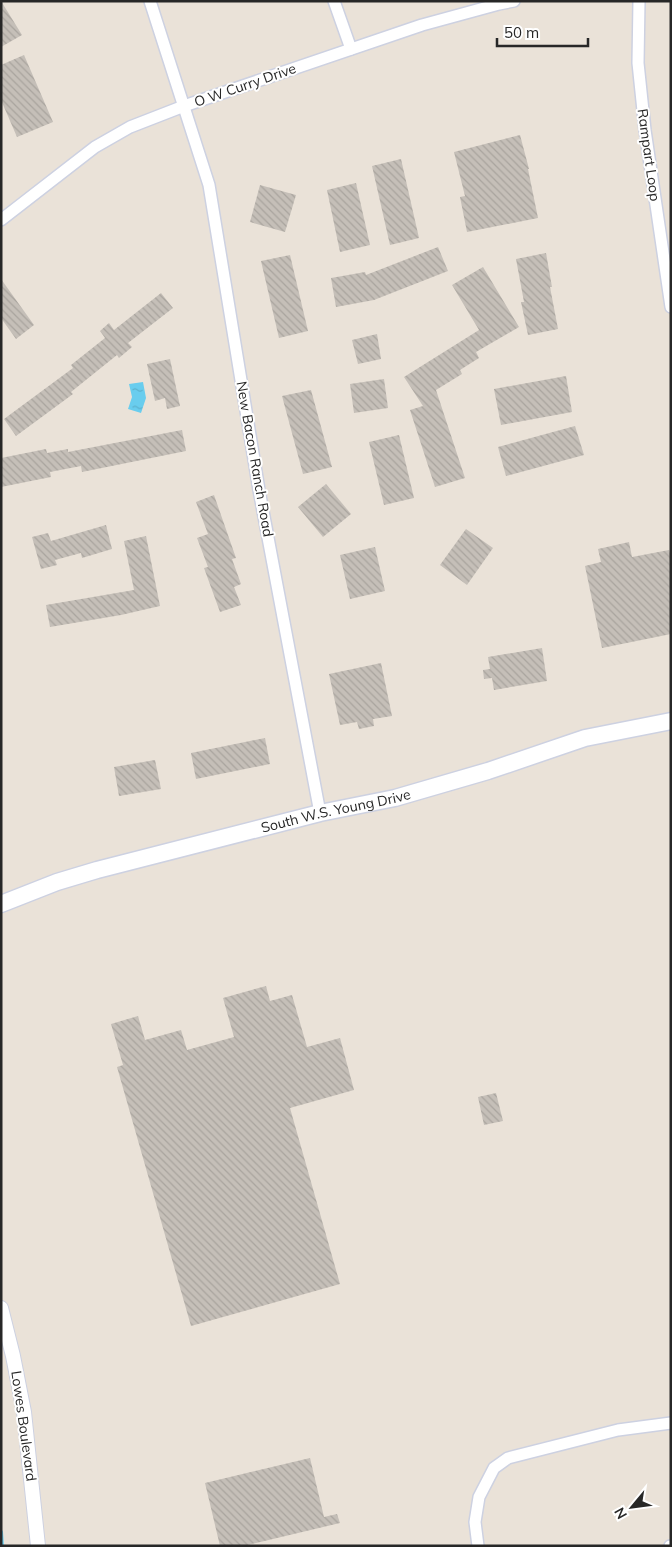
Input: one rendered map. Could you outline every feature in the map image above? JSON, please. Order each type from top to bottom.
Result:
[{"type":"main road","name":"South W.S. Young Drive","points":[[1,904],[57,882],[97,870],[320,813],[395,798],[488,771],[585,738],[671,721]]},
{"type":"street","name":"New Bacon Ranch Road","points":[[150,1],[209,186],[259,490],[320,813]]},
{"type":"street","points":[[334,1],[351,49]]},
{"type":"street","name":"O W Curry Drive","points":[[1,220],[95,147],[130,127],[184,106],[422,25],[499,2],[514,1]]},
{"type":"street","name":"Rampart Loop","points":[[639,1],[638,63],[644,130],[671,307]]},
{"type":"street","name":"Lowes Boulevard","points":[[1,1308],[24,1412],[38,1546]]},
{"type":"street","points":[[478,1546],[475,1522],[480,1498],[494,1468],[508,1458],[618,1430],[671,1423]]},
{"type":"water","points":[[143,382],[146,398],[141,413],[128,409],[132,397],[129,384]]},
{"type":"building","points":[[1,1],[22,35],[1,47]]},
{"type":"building","points":[[24,55],[53,122],[17,137],[1,100],[1,65]]},
{"type":"building","points":[[520,135],[529,169],[538,218],[467,232],[460,197],[465,196],[454,152]]},
{"type":"building","points":[[401,159],[419,238],[390,245],[372,166]]},
{"type":"building","points":[[356,183],[370,245],[340,252],[327,190]]},
{"type":"building","points":[[260,185],[296,195],[285,232],[250,222]]},
{"type":"building","points":[[438,247],[448,271],[374,300],[336,307],[331,278],[365,272],[366,275]]},
{"type":"building","points":[[546,253],[558,329],[528,335],[521,302],[524,302],[516,259]]},
{"type":"building","points":[[290,255],[308,331],[279,338],[261,261]]},
{"type":"building","points":[[483,267],[519,327],[476,352],[479,358],[460,370],[462,374],[436,390],[465,478],[435,487],[410,410],[423,406],[404,377],[479,330],[452,285]]},
{"type":"building","points":[[1,279],[34,325],[16,339],[1,318]]},
{"type":"building","points":[[161,293],[173,308],[128,343],[132,347],[119,358],[117,355],[71,392],[73,394],[16,436],[4,419],[73,368],[71,365],[105,338],[100,331],[109,323],[114,330]]},
{"type":"building","points":[[377,334],[381,359],[358,364],[352,340]]},
{"type":"building","points":[[170,359],[180,406],[167,409],[165,398],[155,401],[147,364]]},
{"type":"building","points":[[566,376],[572,412],[501,425],[494,389]]},
{"type":"building","points":[[384,379],[388,408],[354,413],[350,384]]},
{"type":"building","points":[[311,390],[332,467],[303,474],[282,396]]},
{"type":"building","points":[[575,426],[584,455],[506,476],[498,447]]},
{"type":"building","points":[[182,430],[186,451],[82,472],[81,466],[50,472],[51,477],[1,487],[1,458],[46,449],[47,453],[68,449],[68,452]]},
{"type":"building","points":[[399,435],[414,498],[384,505],[369,442]]},
{"type":"building","points":[[326,484],[351,514],[323,537],[298,507]]},
{"type":"building","points":[[214,495],[236,558],[232,559],[241,584],[234,587],[241,605],[220,612],[204,568],[208,567],[197,538],[208,534],[196,502]]},
{"type":"building","points":[[106,525],[112,549],[82,558],[81,553],[55,560],[57,565],[41,569],[32,537],[48,533],[51,541]]},
{"type":"building","points":[[466,529],[493,548],[467,585],[440,565]]},
{"type":"building","points":[[146,536],[160,606],[121,615],[50,627],[46,605],[134,590],[124,541]]},
{"type":"building","points":[[629,542],[632,557],[669,550],[671,557],[671,634],[602,648],[585,566],[601,562],[598,549]]},
{"type":"building","points":[[375,547],[385,591],[350,599],[340,555]]},
{"type":"building","points":[[542,648],[547,681],[494,690],[492,678],[484,679],[483,670],[490,669],[488,657]]},
{"type":"building","points":[[381,663],[392,716],[373,719],[374,726],[359,729],[357,722],[340,725],[329,674]]},
{"type":"building","points":[[265,738],[270,764],[196,779],[191,753]]},
{"type":"building","points":[[155,760],[161,789],[119,796],[114,767]]},
{"type":"building","points":[[266,986],[270,1001],[292,995],[307,1047],[340,1038],[354,1090],[290,1108],[340,1284],[191,1326],[117,1067],[123,1065],[111,1024],[138,1016],[145,1040],[181,1030],[187,1050],[234,1037],[223,998]]},
{"type":"building","points":[[496,1093],[503,1121],[484,1125],[478,1097]]},
{"type":"building","points":[[310,1458],[324,1517],[337,1514],[340,1523],[243,1546],[220,1546],[205,1483]]},
{"type":"waterway","points":[[1,1532],[2,1546]]}]
